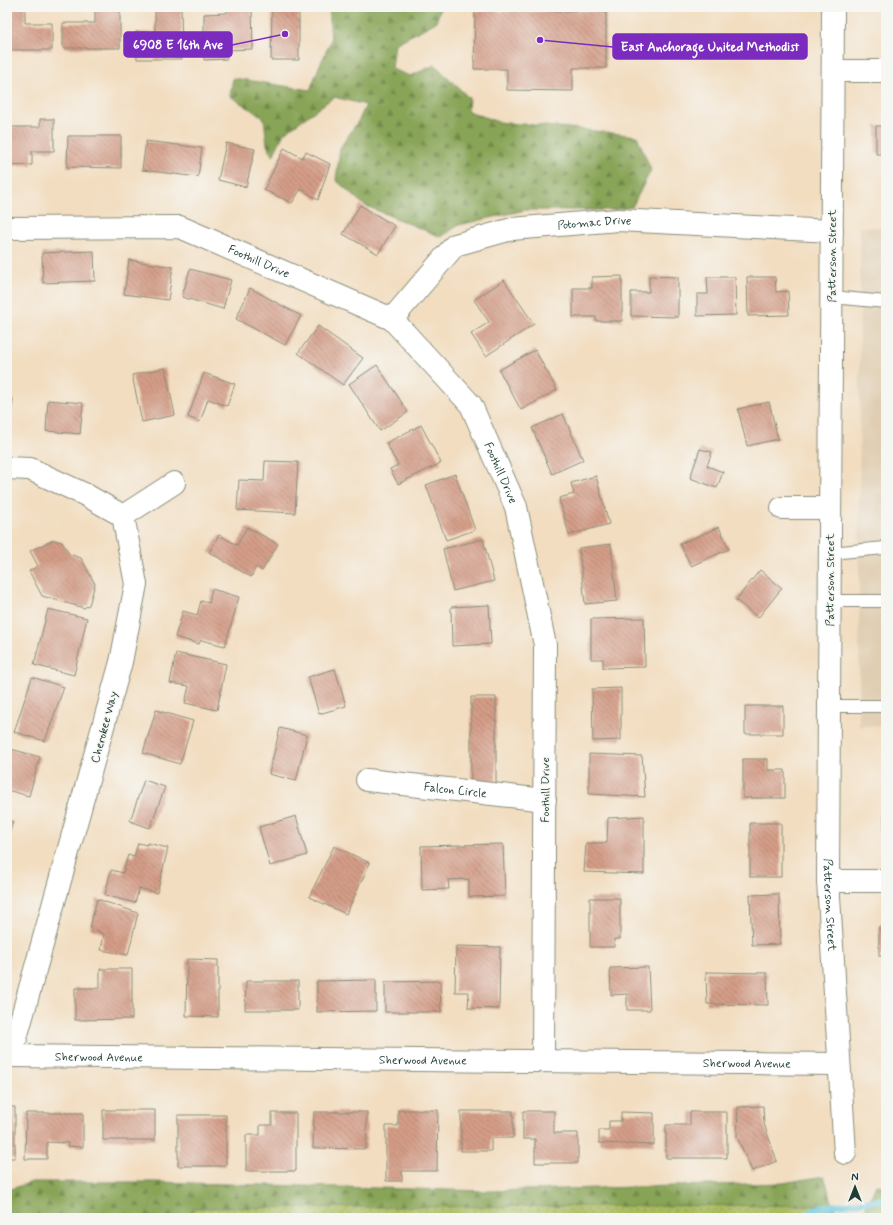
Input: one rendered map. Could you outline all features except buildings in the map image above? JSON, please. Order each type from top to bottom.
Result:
[{"type":"street","name":"Patterson Street","points":[[833,7],[828,881],[845,1153]]},
{"type":"street","points":[[833,71],[886,71]]},
{"type":"street","name":"Potomac Drive","points":[[392,318],[455,245],[512,229],[618,220],[832,231]]},
{"type":"street","name":"Foothill Drive","points":[[7,228],[180,227],[392,318],[470,405],[516,507],[545,645],[543,1061]]},
{"type":"street","points":[[7,468],[30,470],[86,495],[123,516],[174,483]]},
{"type":"street","points":[[782,508],[830,508]]},
{"type":"street","name":"Cherokee Way","points":[[9,1056],[122,662],[136,584],[123,516]]},
{"type":"street","name":"Falcon Circle","points":[[367,780],[545,800]]},
{"type":"street","points":[[828,881],[886,881]]},
{"type":"street","name":"Sherwood Avenue","points":[[9,1056],[839,1064]]},
{"type":"lane","points":[[832,297],[886,302]]},
{"type":"lane","points":[[830,553],[884,548],[886,546]]},
{"type":"lane","points":[[830,601],[886,601]]},
{"type":"lane","points":[[829,706],[886,706]]},
{"type":"shaded area","points":[[860,227],[886,227],[886,726],[859,726]]},
{"type":"green space","points":[[329,7],[441,7],[436,22],[395,44],[392,69],[410,76],[435,65],[469,98],[468,111],[498,122],[570,128],[637,136],[651,170],[632,207],[613,210],[525,210],[459,225],[441,237],[364,205],[336,180],[340,148],[359,120],[366,105],[334,97],[284,133],[273,156],[267,145],[264,118],[230,96],[233,78],[310,90],[331,41]]},
{"type":"green space","points":[[824,1176],[837,1218],[7,1218],[7,1190],[32,1182],[153,1182],[488,1191],[783,1183]]},
{"type":"green space","points":[[876,1185],[886,1186],[886,1218],[861,1218]]},
{"type":"green space","points":[[835,1205],[832,1211],[859,1209],[859,1218],[191,1218],[193,1208]]},
{"type":"waterway","points":[[801,1218],[820,1207],[886,1199]]},
{"type":"place","name":"6908 E 16th Ave","points":[[285,34]]},
{"type":"place","name":"East Anchorage United Methodist","points":[[540,40]]}]
